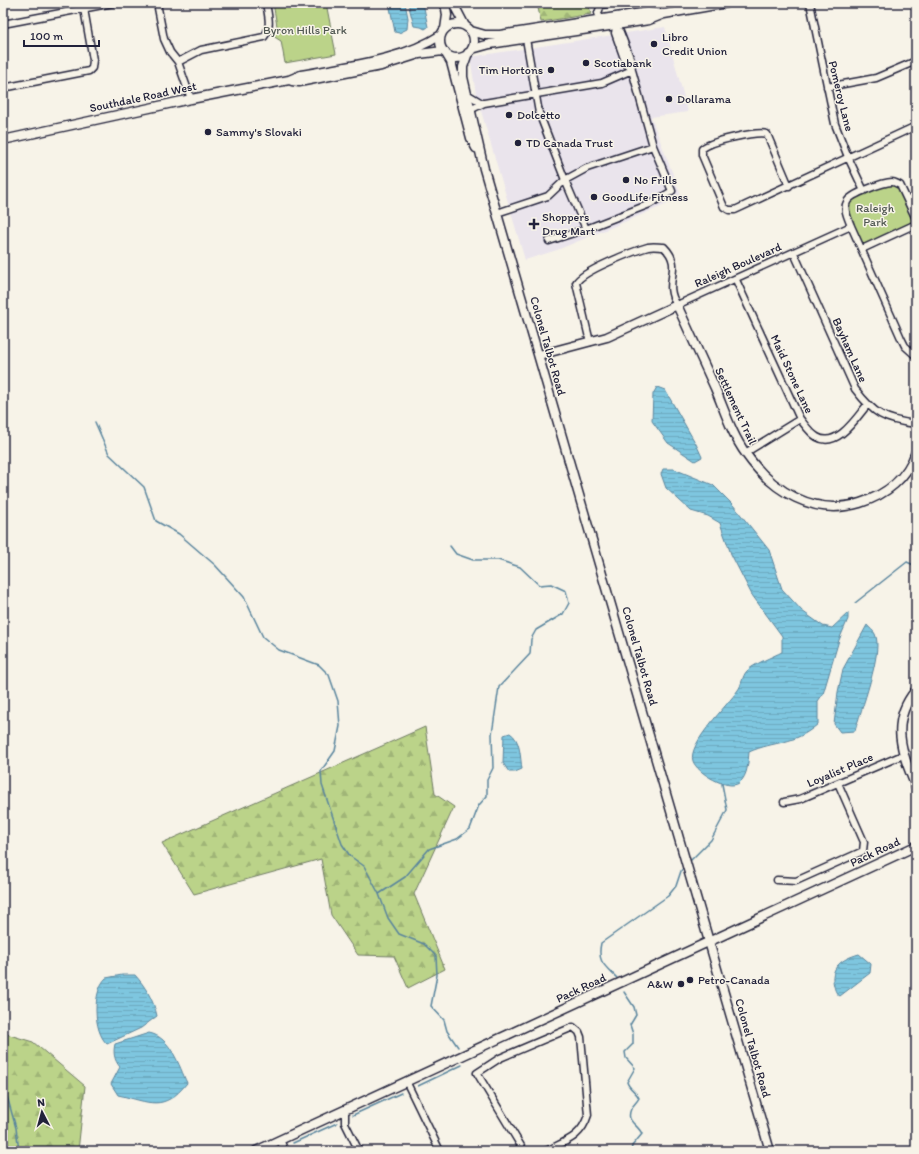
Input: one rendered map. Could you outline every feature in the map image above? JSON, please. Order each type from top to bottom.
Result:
[{"type":"main road","points":[[445,3],[447,15],[441,45],[444,51],[453,57],[459,57],[470,51],[490,44],[615,26],[649,20],[664,14],[727,3]]},
{"type":"main road","points":[[453,3],[474,39],[470,51]]},
{"type":"main road","points":[[443,32],[455,24],[485,35],[500,35],[600,18],[648,12],[664,14]]},
{"type":"main road","name":"Southdale Road West","points":[[3,140],[191,99],[289,80],[302,75],[407,52],[429,43],[443,32]]},
{"type":"main road","name":"Southdale Road West","points":[[289,80],[299,82],[381,66],[419,54],[444,51]]},
{"type":"main road","name":"Colonel Talbot Road","points":[[444,51],[451,62],[471,138],[484,169]]},
{"type":"main road","name":"Colonel Talbot Road","points":[[470,51],[463,67],[470,110],[484,169],[770,1151]]},
{"type":"main road","name":"Raleigh Boulevard","points":[[539,355],[607,337],[677,305]]},
{"type":"main road","name":"Settlement Trail","points":[[677,305],[745,453],[774,484],[785,492],[806,503],[834,507],[849,506],[868,501],[891,488],[904,475],[916,452]]},
{"type":"main road","points":[[916,690],[906,704],[901,719],[900,742],[903,755],[916,787]]},
{"type":"main road","name":"Pack Road","points":[[256,1151],[916,846]]},
{"type":"street","points":[[3,24],[84,6],[113,3]]},
{"type":"street","points":[[157,3],[164,39],[170,52],[178,62],[191,99]]},
{"type":"street","points":[[178,62],[201,50],[264,37],[269,31],[266,3]]},
{"type":"street","points":[[549,241],[586,229],[650,204],[672,191],[653,146],[632,69],[626,64],[615,33],[615,26],[600,18],[598,13],[600,5],[613,3]]},
{"type":"street","name":"Pomeroy Lane","points":[[810,3],[835,124],[864,191]]},
{"type":"street","points":[[3,88],[89,71],[92,68],[93,60],[84,6]]},
{"type":"street","points":[[526,39],[539,113],[586,229]]},
{"type":"street","points":[[827,87],[876,78],[916,61]]},
{"type":"street","points":[[470,110],[482,103],[602,83],[632,69]]},
{"type":"street","points":[[467,94],[482,103]]},
{"type":"street","points":[[789,186],[767,134],[759,133],[717,142],[706,145],[702,149],[702,155],[724,207],[729,210],[735,210],[789,186],[916,126]]},
{"type":"street","points":[[496,213],[548,196],[565,180],[592,166],[653,146]]},
{"type":"street","points":[[916,219],[900,186],[895,182],[884,182],[864,191],[847,201],[845,208],[851,226],[901,338],[906,346],[916,356]]},
{"type":"street","points":[[908,201],[916,197]]},
{"type":"street","points":[[862,249],[916,224]]},
{"type":"street","name":"Raleigh Boulevard","points":[[677,305],[736,280],[851,226]]},
{"type":"street","points":[[590,342],[576,283],[579,278],[591,270],[649,247],[664,247],[673,260],[673,275],[670,291],[677,305]]},
{"type":"street","name":"Bayham Lane","points":[[794,253],[855,389],[867,405],[879,415],[902,422],[916,424]]},
{"type":"street","name":"Maid Stone Lane","points":[[736,280],[800,419],[819,438],[831,439],[847,429],[867,405]]},
{"type":"street","points":[[745,453],[800,419]]},
{"type":"street","name":"Loyalist Place","points":[[784,802],[800,798],[838,783],[903,755]]},
{"type":"street","points":[[777,880],[796,881],[863,851],[864,842],[838,783]]},
{"type":"street","points":[[524,1151],[477,1073],[500,1058],[573,1028],[581,1037],[588,1115],[585,1125],[578,1135],[546,1151]]},
{"type":"street","points":[[406,1081],[440,1151]]},
{"type":"street","points":[[345,1110],[344,1122],[359,1151]]},
{"type":"street","points":[[280,1140],[285,1151]]},
{"type":"shaded area","points":[[665,27],[688,112],[651,117],[682,198],[557,250],[525,260],[476,94],[470,57]]},
{"type":"green space","name":"Byron Hills Park","points":[[273,3],[326,3],[336,54],[285,63],[281,41],[273,36],[277,26]]},
{"type":"green space","points":[[537,3],[588,3],[591,14],[541,22]]},
{"type":"green space","name":"Raleigh Park","points":[[884,182],[900,185],[916,224],[862,249],[851,226],[847,201]]},
{"type":"green space","points":[[425,727],[435,794],[454,807],[414,894],[445,969],[408,988],[394,956],[358,955],[331,915],[321,859],[194,894],[162,843]]},
{"type":"green space","points":[[3,1033],[33,1042],[85,1086],[78,1151],[3,1151]]},
{"type":"water","points":[[389,3],[405,3],[408,18],[407,29],[399,33],[395,32]]},
{"type":"water","points":[[408,3],[423,3],[428,27],[425,29],[414,26]]},
{"type":"water","points":[[657,387],[665,390],[702,457],[695,461],[668,443],[652,421],[653,394]]},
{"type":"water","points":[[663,469],[674,469],[713,485],[733,505],[769,550],[782,589],[802,611],[823,626],[832,628],[848,613],[848,619],[839,640],[823,694],[818,701],[818,724],[800,736],[749,752],[747,769],[744,777],[739,783],[734,785],[728,785],[713,780],[700,771],[693,761],[693,754],[702,735],[738,690],[747,671],[758,663],[782,652],[782,636],[752,595],[731,554],[720,523],[708,516],[691,511],[666,488],[661,474]]},
{"type":"water","points":[[867,625],[874,633],[877,642],[874,667],[855,731],[840,732],[834,724],[838,692],[843,669]]},
{"type":"water","points":[[510,733],[514,736],[518,744],[522,769],[515,772],[509,772],[503,763],[504,735]]},
{"type":"water","points":[[859,954],[871,964],[870,973],[840,996],[835,990],[834,986],[833,974],[835,969],[842,961]]},
{"type":"water","points":[[122,975],[135,975],[139,979],[151,999],[157,1016],[141,1028],[107,1044],[102,1038],[99,1030],[96,1001],[101,984],[106,978]]},
{"type":"water","points":[[149,1033],[157,1036],[169,1046],[187,1083],[171,1099],[163,1102],[148,1102],[118,1095],[111,1084],[120,1067],[114,1056],[115,1044]]},
{"type":"waterway","points":[[95,422],[109,454],[144,487],[156,521],[179,534],[215,565],[244,597],[263,637],[279,650],[319,665],[329,675],[338,701],[340,726],[335,751],[321,771],[322,785],[342,844],[350,856],[364,866],[379,894],[388,918],[399,934],[424,944],[436,956],[437,975],[431,1006],[444,1020],[447,1031],[458,1047]]},
{"type":"waterway","points":[[379,894],[405,877],[429,849],[457,839],[470,829],[479,805],[487,796],[487,780],[493,768],[492,734],[499,687],[530,654],[531,639],[536,630],[563,614],[569,603],[566,591],[551,584],[539,585],[520,567],[498,560],[473,560],[456,554],[450,546]]},
{"type":"waterway","points":[[855,603],[907,562],[916,566]]},
{"type":"waterway","points":[[690,861],[711,840],[727,810],[722,784]]},
{"type":"waterway","points":[[617,978],[605,966],[601,959],[601,943],[668,896],[676,886],[681,871],[684,867]]},
{"type":"waterway","points":[[624,992],[634,1007],[636,1015],[630,1025],[633,1034],[633,1044],[625,1052],[626,1058],[635,1068],[627,1082],[639,1098],[631,1109],[630,1117],[642,1134],[632,1146],[631,1151]]},
{"type":"waterway","points":[[418,1086],[462,1065]]},
{"type":"waterway","points":[[3,1082],[16,1128],[19,1151]]},
{"type":"waterway","points":[[353,1115],[401,1093]]},
{"type":"waterway","points":[[293,1143],[337,1123]]},
{"type":"place","name":"Libro Credit Union","points":[[654,44]]},
{"type":"place","name":"Scotiabank","points":[[586,63]]},
{"type":"place","name":"Tim Hortons","points":[[551,70]]},
{"type":"place","name":"Dollarama","points":[[669,99]]},
{"type":"place","name":"Dolcetto","points":[[509,115]]},
{"type":"place","name":"Sammy's Slovaki","points":[[208,132]]},
{"type":"place","name":"TD Canada Trust","points":[[518,143]]},
{"type":"place","name":"No Frills","points":[[626,180]]},
{"type":"place","name":"GoodLife Fitness","points":[[594,197]]},
{"type":"place","name":"Shoppers Drug Mart","points":[[534,224]]},
{"type":"place","name":"Petro-Canada","points":[[690,980]]},
{"type":"place","name":"A&W","points":[[681,984]]}]
